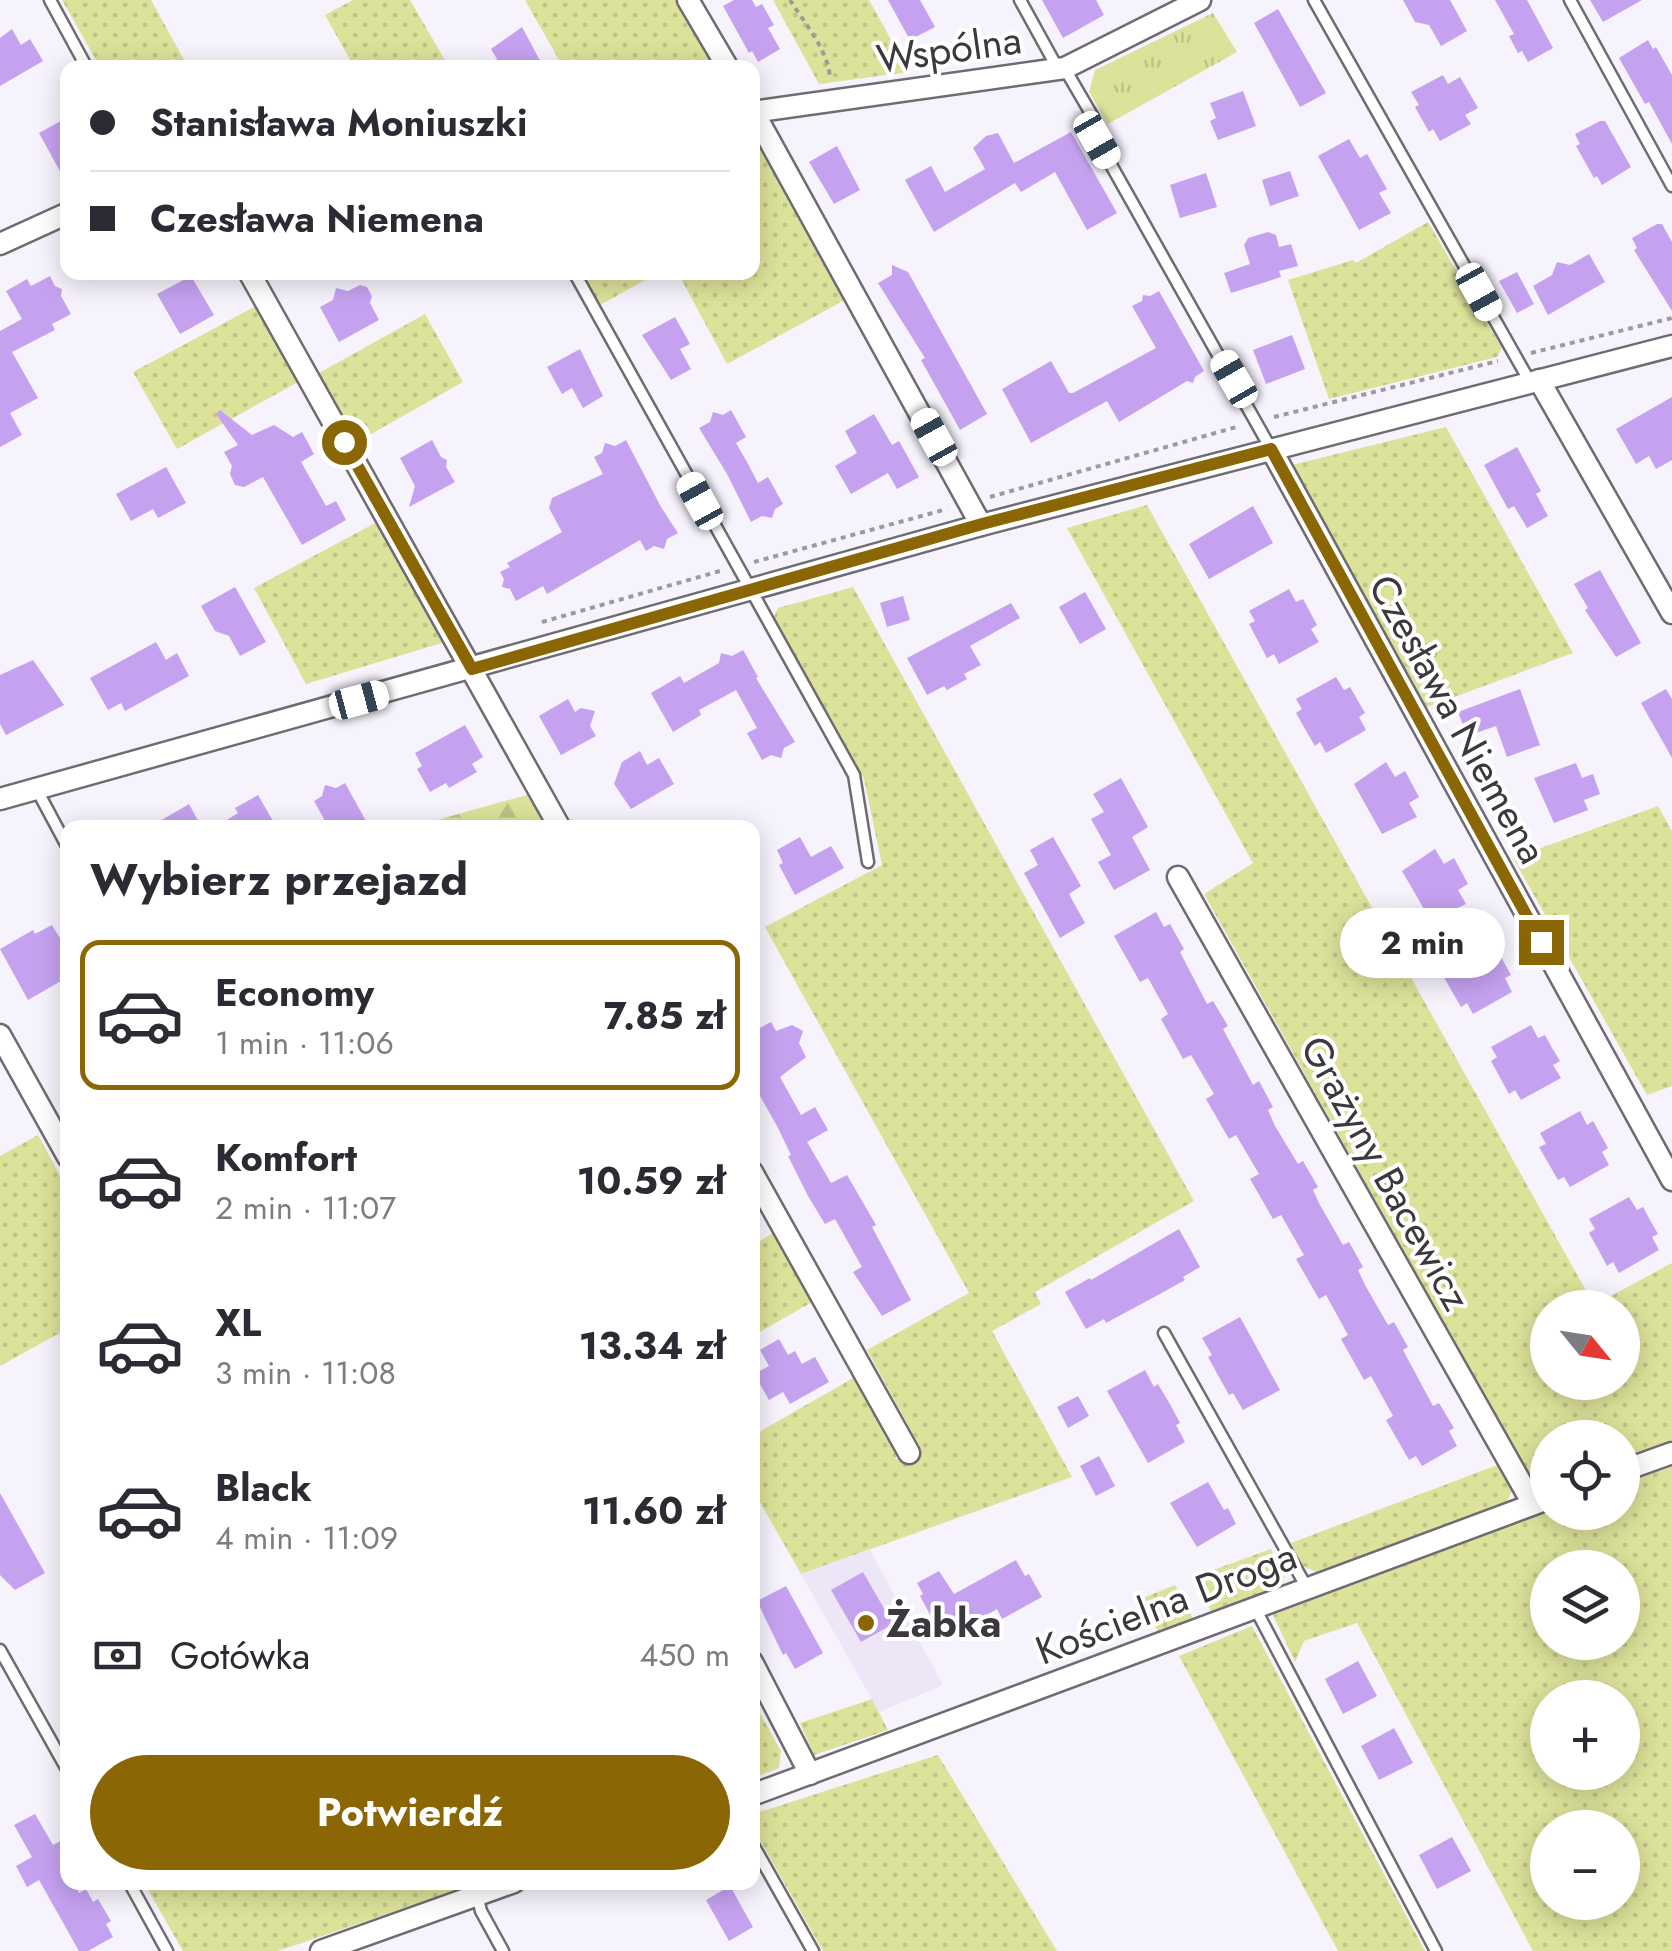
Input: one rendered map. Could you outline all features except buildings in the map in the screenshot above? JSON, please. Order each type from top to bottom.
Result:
[{"type":"street","points":[[688,0],[723,60]]},
{"type":"street","name":"Wspólna","points":[[760,110],[1061,68],[1200,0]]},
{"type":"street","points":[[760,124],[982,524]]},
{"type":"street","points":[[0,244],[60,217]]},
{"type":"street","points":[[253,280],[556,820]]},
{"type":"street","points":[[0,799],[982,524],[1672,346]]},
{"type":"street","points":[[1535,381],[1672,613]]},
{"type":"street","name":"Czesława Niemena","points":[[1271,449],[1672,1180]]},
{"type":"street","name":"Grażyny Bacewicz","points":[[1178,877],[1530,1485]]},
{"type":"street","points":[[0,1036],[60,1143]]},
{"type":"street","points":[[760,1186],[910,1453]]},
{"type":"street","points":[[1640,1464],[1672,1452]]},
{"type":"street","name":"Kościelna Droga","points":[[760,1791],[1530,1506]]},
{"type":"street","points":[[760,1677],[810,1774]]},
{"type":"street","points":[[321,1951],[471,1890]]},
{"type":"lane","points":[[50,0],[84,60]]},
{"type":"lane","points":[[1020,0],[1093,117],[1097,140],[1271,449]]},
{"type":"lane","points":[[1314,0],[1535,381]]},
{"type":"lane","points":[[1570,0],[1672,186]]},
{"type":"lane","points":[[578,280],[854,775],[868,862]]},
{"type":"lane","points":[[36,789],[60,833]]},
{"type":"lane","points":[[1164,1333],[1307,1588]]},
{"type":"lane","points":[[1255,1607],[1436,1951]]},
{"type":"lane","points":[[0,1650],[60,1758]]},
{"type":"lane","points":[[760,1857],[813,1951]]},
{"type":"lane","points":[[134,1890],[168,1951]]},
{"type":"lane","points":[[473,1890],[502,1951]]},
{"type":"path","points":[[790,0],[830,68],[831,87],[826,101]]},
{"type":"shaded area","points":[[870,1550],[943,1685],[879,1712],[801,1574]]},
{"type":"green space","points":[[62,0],[151,0],[184,60],[96,60]]},
{"type":"green space","points":[[353,0],[410,0],[445,60],[350,60],[325,15]]},
{"type":"green space","points":[[525,0],[678,0],[711,60],[559,60]]},
{"type":"green space","points":[[773,0],[869,0],[909,72],[819,84]]},
{"type":"green space","points":[[1213,13],[1237,52],[1108,124],[1089,92],[1095,70]]},
{"type":"green space","points":[[760,148],[845,300],[727,364],[682,280],[760,280]]},
{"type":"green space","points":[[1428,222],[1502,348],[1497,357],[1329,399],[1288,280],[1353,260],[1356,263]]},
{"type":"green space","points":[[586,280],[645,280],[600,305]]},
{"type":"green space","points":[[256,306],[298,382],[177,449],[133,372]]},
{"type":"green space","points":[[425,314],[463,382],[357,442],[319,373]]},
{"type":"green space","points":[[1446,427],[1573,653],[1427,707],[1292,465]]},
{"type":"green space","points":[[1147,505],[1586,1290],[1530,1290],[1530,1400],[1640,1400],[1640,1290],[1622,1290],[1672,1263],[1672,1440],[1640,1452],[1640,1420],[1530,1420],[1530,1477],[1204,894],[1253,863],[1067,528]]},
{"type":"green space","points":[[377,522],[445,642],[306,684],[254,588]]},
{"type":"green space","points":[[853,587],[1194,1201],[1035,1292],[1041,1304],[992,1331],[1072,1477],[801,1574],[760,1502],[760,1431],[855,1377],[898,1454],[895,1459],[917,1463],[921,1449],[867,1350],[969,1293],[765,927],[882,865],[864,779],[774,617],[778,608]]},
{"type":"green space","points":[[530,794],[544,820],[437,820]]},
{"type":"green space","points":[[1658,806],[1672,831],[1672,1086],[1647,1095],[1513,858]]},
{"type":"green space","points":[[38,1135],[60,1176],[60,1333],[0,1366],[0,1156]]},
{"type":"green space","points":[[773,1233],[812,1302],[760,1332],[760,1241]]},
{"type":"green space","points":[[1500,1464],[1512,1491],[1505,1505],[1316,1572],[1303,1566],[1291,1543]]},
{"type":"green space","points":[[1672,1465],[1672,1951],[1533,1951],[1357,1623],[1304,1641],[1295,1662],[1273,1615],[1530,1518],[1530,1530],[1640,1530],[1640,1477]]},
{"type":"green space","points":[[1271,1549],[1285,1575],[1283,1585],[1212,1613],[1194,1577]]},
{"type":"green space","points":[[1175,1585],[1194,1620],[1159,1633],[1140,1599]]},
{"type":"green space","points":[[1252,1626],[1425,1951],[1338,1951],[1179,1656]]},
{"type":"green space","points":[[872,1699],[888,1730],[814,1755],[800,1723]]},
{"type":"green space","points":[[760,1713],[781,1751],[779,1768],[760,1775]]},
{"type":"green space","points":[[938,1755],[1057,1951],[823,1951],[760,1840],[760,1812]]},
{"type":"green space","points":[[148,1890],[458,1890],[278,1951],[183,1951]]},
{"type":"place","name":"Żabka","points":[[866,1623]]},
{"type":"route","points":[[344,442],[472,669],[982,524],[1271,449],[1541,942]]}]
